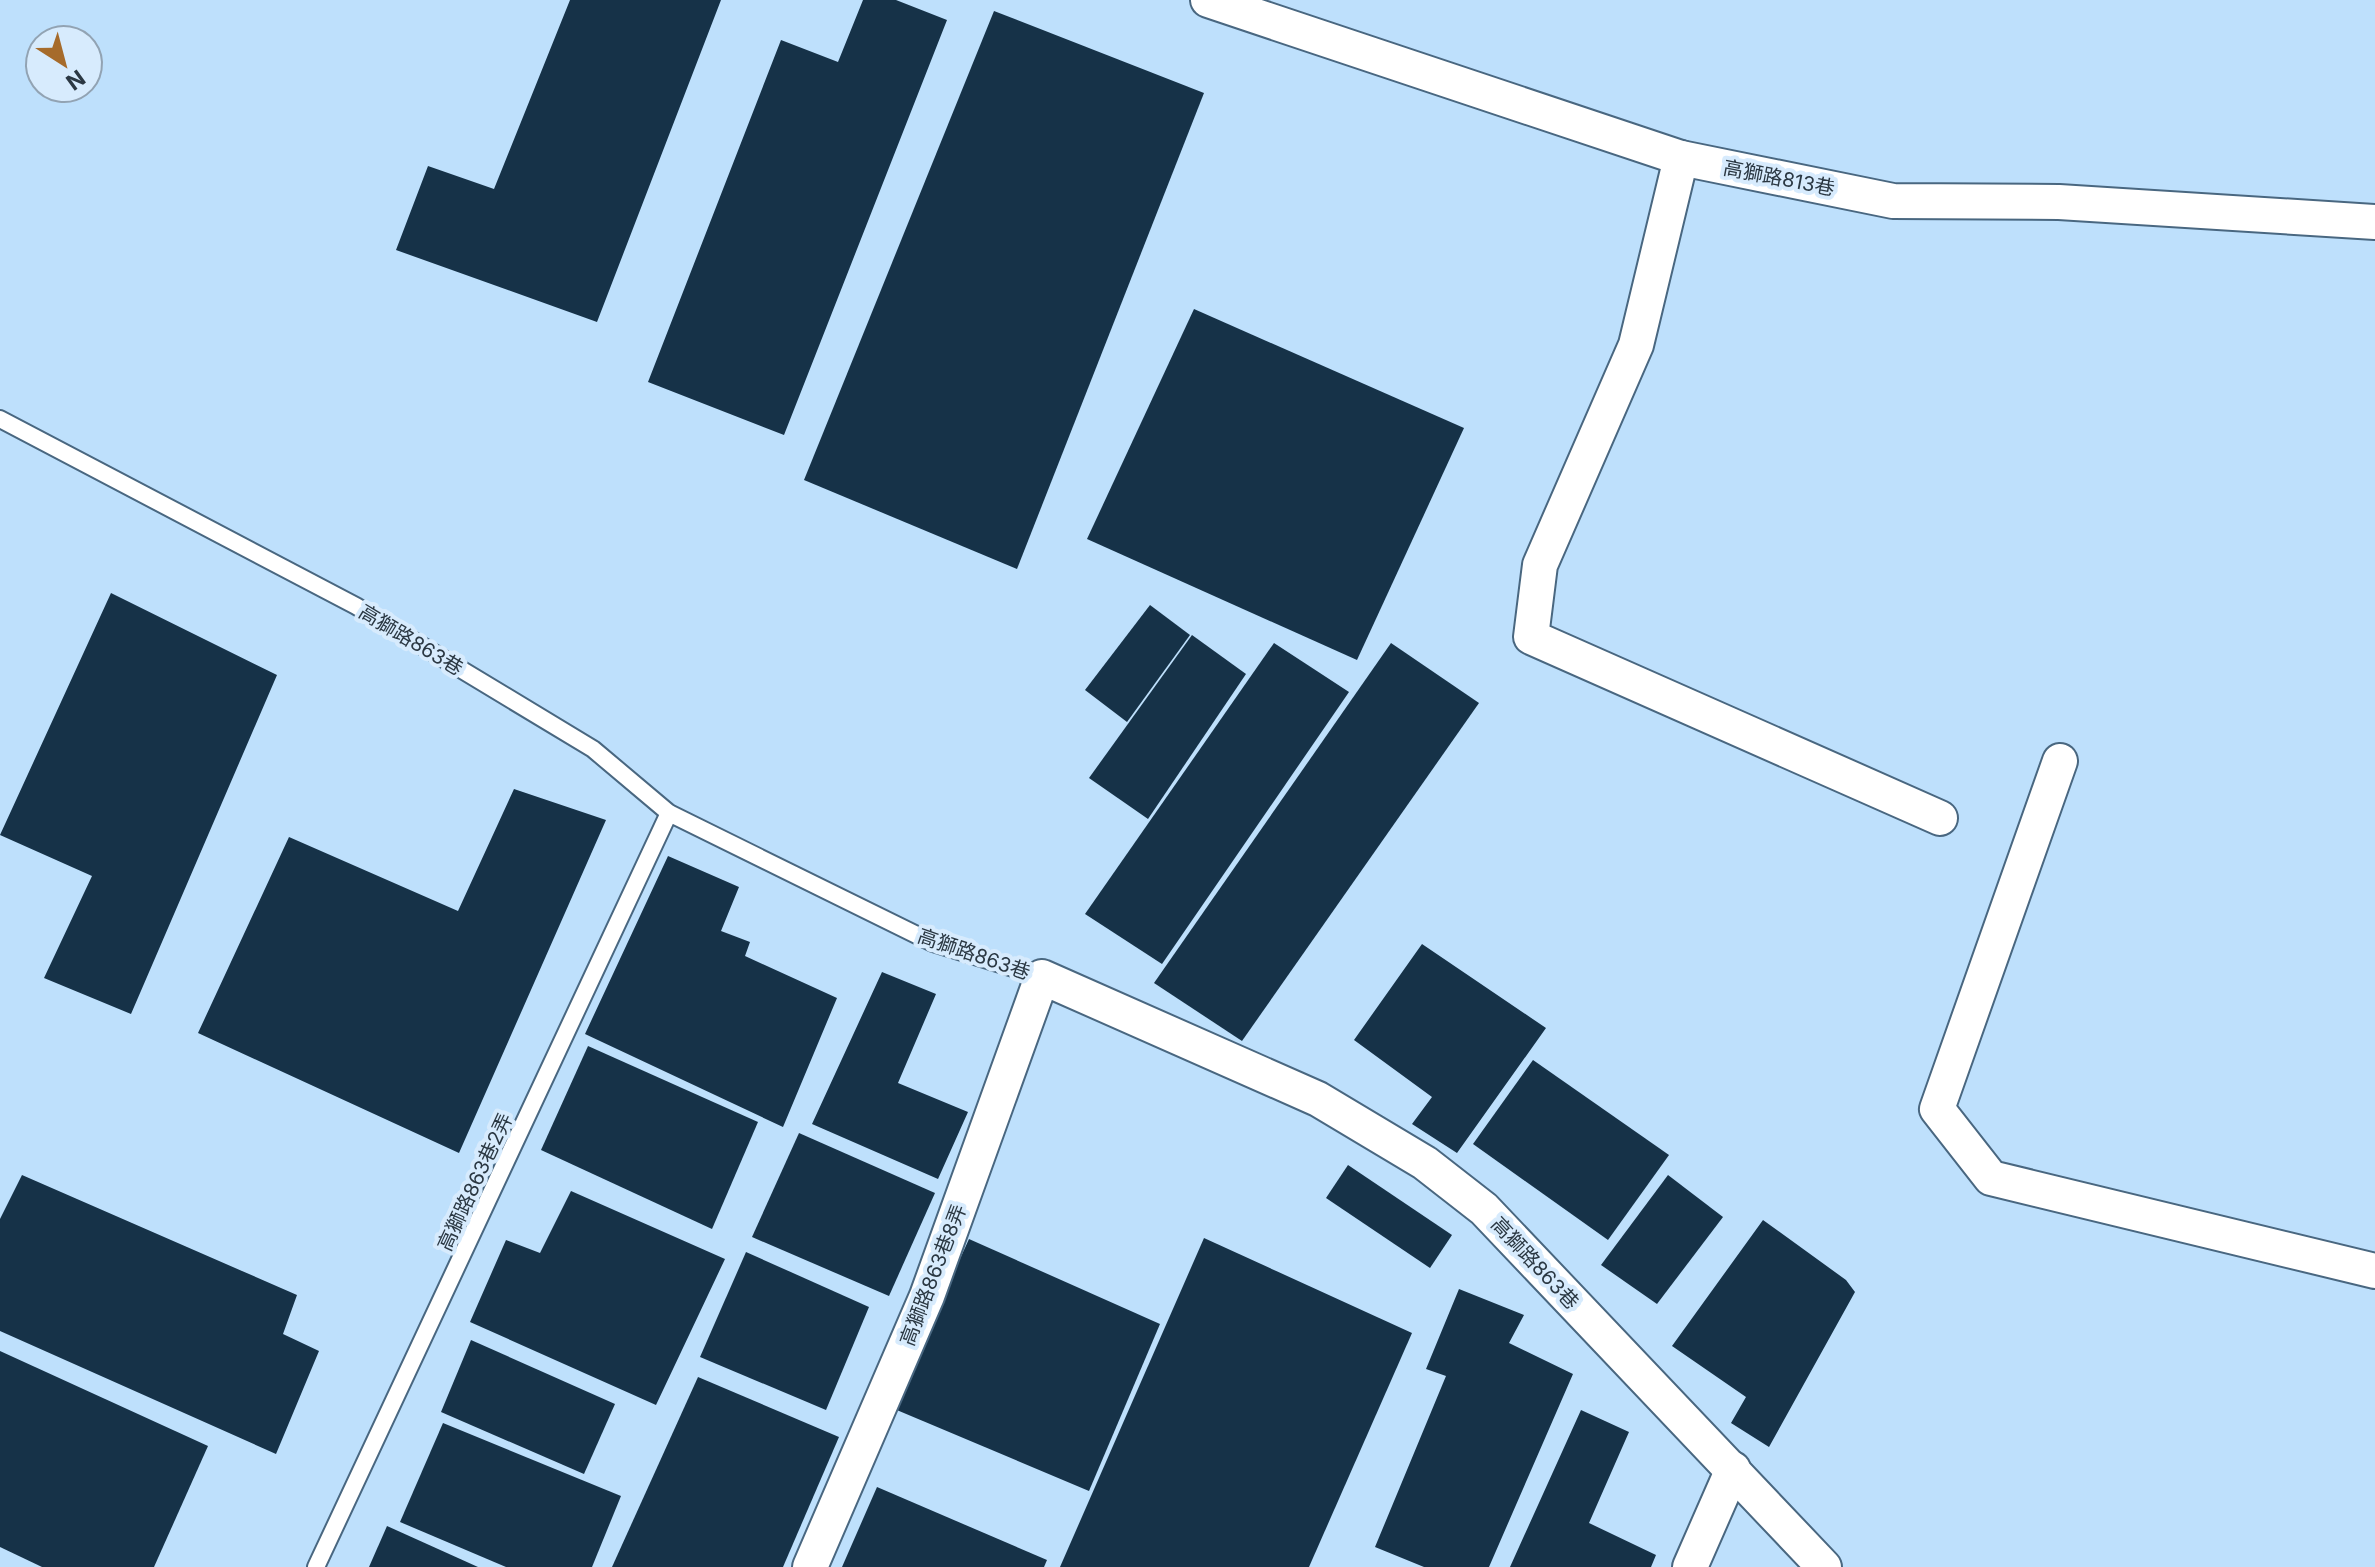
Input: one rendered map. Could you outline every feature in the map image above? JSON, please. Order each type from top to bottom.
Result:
[{"type":"street","name":"高獅路813巷","points":[[1208,0],[1681,158],[1893,201],[2059,202],[2375,222]]},
{"type":"street","points":[[1681,158],[1636,345],[1540,565],[1531,637],[1940,818]]},
{"type":"street","points":[[2060,761],[1937,1109],[1991,1178],[2375,1271]]},
{"type":"street","name":"高獅路863巷","points":[[1042,977],[1318,1099],[1425,1163],[1484,1209],[1824,1567]]},
{"type":"street","name":"高獅路863巷8弄","points":[[810,1567],[927,1296],[1042,977]]},
{"type":"street","points":[[1690,1567],[1733,1469]]},
{"type":"lane","name":"高獅路863巷","points":[[0,419],[356,606],[593,749],[669,813],[933,943],[1042,977]]},
{"type":"lane","name":"高獅路863巷2弄","points":[[316,1567],[669,813]]},
{"type":"building","points":[[570,0],[721,0],[597,322],[396,250],[428,166],[494,189]]},
{"type":"building","points":[[863,0],[896,0],[947,20],[784,435],[648,382],[781,40],[838,62]]},
{"type":"building","points":[[994,11],[1204,93],[1017,569],[804,480]]},
{"type":"building","points":[[1194,309],[1464,428],[1357,660],[1087,539]]},
{"type":"building","points":[[111,593],[277,675],[131,1014],[44,978],[92,876],[0,835]]},
{"type":"building","points":[[1150,605],[1190,635],[1127,722],[1085,690]]},
{"type":"building","points":[[1192,635],[1246,674],[1148,819],[1089,778]]},
{"type":"building","points":[[1274,643],[1349,692],[1162,964],[1085,914]]},
{"type":"building","points":[[1391,643],[1479,703],[1242,1041],[1154,983]]},
{"type":"building","points":[[514,789],[606,820],[459,1153],[198,1033],[289,837],[458,911]]},
{"type":"building","points":[[668,856],[739,887],[721,931],[750,942],[745,956],[837,998],[783,1127],[585,1034]]},
{"type":"building","points":[[1422,944],[1546,1028],[1457,1153],[1412,1124],[1432,1097],[1354,1040]]},
{"type":"building","points":[[882,972],[936,994],[898,1083],[968,1112],[938,1179],[812,1124]]},
{"type":"building","points":[[588,1046],[758,1122],[712,1229],[541,1150]]},
{"type":"building","points":[[1533,1060],[1669,1155],[1608,1240],[1473,1144]]},
{"type":"building","points":[[799,1133],[935,1193],[889,1296],[752,1237]]},
{"type":"building","points":[[1348,1165],[1452,1235],[1430,1268],[1326,1198]]},
{"type":"building","points":[[22,1175],[297,1295],[283,1334],[319,1351],[276,1454],[0,1331],[0,1219]]},
{"type":"building","points":[[1668,1175],[1723,1217],[1657,1304],[1601,1265]]},
{"type":"building","points":[[571,1191],[725,1259],[656,1405],[470,1322],[506,1240],[540,1253]]},
{"type":"building","points":[[1763,1220],[1846,1280],[1855,1292],[1769,1447],[1731,1423],[1746,1397],[1672,1346]]},
{"type":"building","points":[[1204,1238],[1412,1333],[1309,1567],[1060,1567]]},
{"type":"building","points":[[969,1239],[1160,1324],[1089,1491],[892,1408]]},
{"type":"building","points":[[746,1252],[869,1307],[826,1410],[700,1357]]},
{"type":"building","points":[[1459,1289],[1524,1315],[1509,1343],[1573,1374],[1489,1567],[1424,1567],[1375,1547],[1446,1376],[1426,1369]]},
{"type":"building","points":[[471,1340],[615,1404],[584,1474],[441,1412]]},
{"type":"building","points":[[0,1351],[208,1446],[154,1567],[42,1567],[0,1547]]},
{"type":"building","points":[[698,1377],[839,1437],[783,1567],[612,1567]]},
{"type":"building","points":[[1581,1410],[1629,1432],[1589,1523],[1656,1555],[1651,1567],[1510,1567]]},
{"type":"building","points":[[443,1423],[621,1496],[592,1567],[506,1567],[400,1522]]},
{"type":"building","points":[[877,1487],[1047,1560],[1044,1567],[842,1567]]},
{"type":"building","points":[[387,1526],[478,1567],[369,1567]]}]
